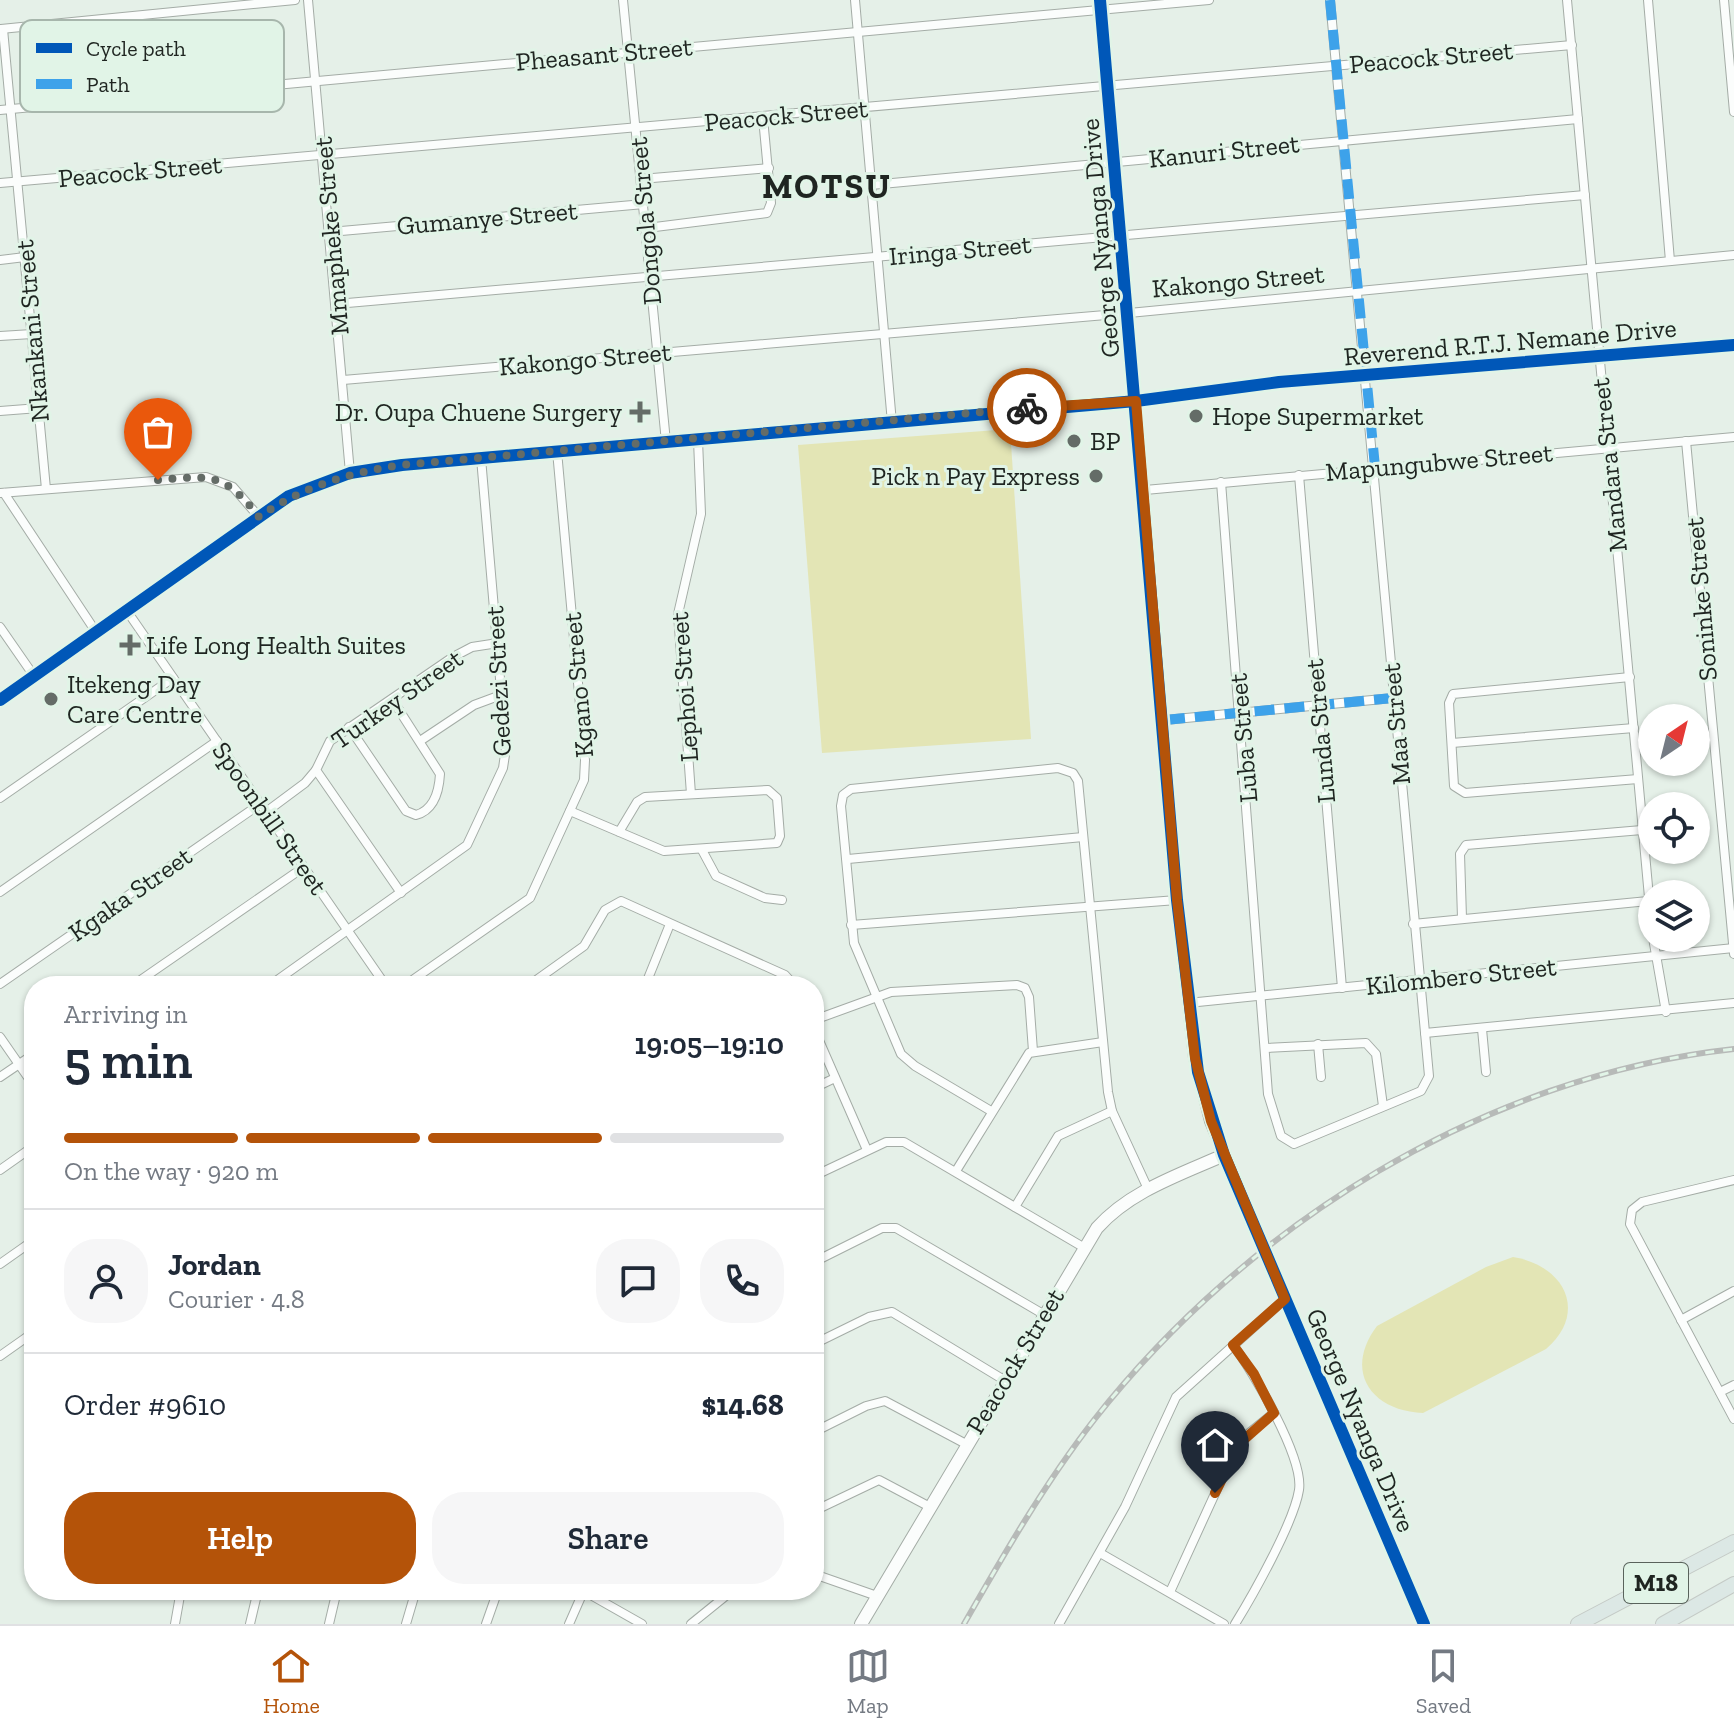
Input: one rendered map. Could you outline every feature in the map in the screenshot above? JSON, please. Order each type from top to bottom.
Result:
[{"type":"main road","name":"M18","points":[[1578,1624],[1734,1542]]},
{"type":"main road","name":"M18","points":[[1663,1624],[1734,1584]]},
{"type":"street","points":[[93,20],[295,0]]},
{"type":"street","name":"Mmapheke Street","points":[[308,0],[350,473]]},
{"type":"street","name":"Dongola Street","points":[[623,0],[666,442]]},
{"type":"street","points":[[855,0],[892,423]]},
{"type":"street","name":"Pheasant Street","points":[[284,83],[1101,5],[1209,0]]},
{"type":"street","name":"Maa Street","points":[[1330,0],[1425,1033],[1427,1085],[1419,1092],[1383,1106]]},
{"type":"street","name":"Mandara Street","points":[[1567,0],[1639,792]]},
{"type":"street","points":[[1648,0],[1670,261]]},
{"type":"street","points":[[1724,0],[1734,112]]},
{"type":"street","name":"George Nyanga Drive","points":[[1101,5],[1165,720],[1177,900],[1200,1085],[1224,1155],[1424,1624]]},
{"type":"street","name":"Nkankani Street","points":[[2,29],[46,489]]},
{"type":"street","name":"Peacock Street","points":[[0,183],[1572,45]]},
{"type":"street","name":"Pheasant Street","points":[[0,110],[20,108]]},
{"type":"street","points":[[647,228],[762,215],[771,203],[763,118]]},
{"type":"street","name":"Kanuri Street","points":[[871,185],[1578,119]]},
{"type":"street","points":[[641,179],[769,168]]},
{"type":"street","name":"Iringa Street","points":[[336,304],[651,279],[1349,213],[1585,195]]},
{"type":"street","name":"Gumanye Street","points":[[330,232],[644,204]]},
{"type":"street","name":"Kakongo Street","points":[[343,380],[1129,313],[1734,255]]},
{"type":"street","points":[[0,260],[25,257]]},
{"type":"street","points":[[0,336],[32,334]]},
{"type":"street","name":"Reverend R.T.J. Nemane Drive","points":[[0,700],[289,496],[350,473],[557,451],[1136,403],[1365,376],[1734,345]]},
{"type":"street","points":[[0,411],[39,408]]},
{"type":"street","name":"Mapungubwe Street","points":[[1145,490],[1734,437]]},
{"type":"street","name":"Lephoi Street","points":[[691,794],[678,614],[701,514],[698,440]]},
{"type":"street","name":"Soninke Street","points":[[1686,441],[1734,950]]},
{"type":"street","name":"Kgano Street","points":[[418,976],[530,898],[584,780],[585,760],[557,451]]},
{"type":"street","name":"Gedezi Street","points":[[283,976],[462,850],[475,834],[505,761],[481,458]]},
{"type":"street","name":"Lunda Street","points":[[1299,475],[1342,988]]},
{"type":"street","points":[[96,632],[2,493],[198,476],[217,478],[233,487],[259,517]]},
{"type":"street","name":"Luba Street","points":[[1221,482],[1271,1107],[1280,1134],[1288,1143],[1301,1143],[1383,1106]]},
{"type":"street","name":"Spoonbill Street","points":[[127,611],[379,976]]},
{"type":"street","points":[[0,627],[34,676]]},
{"type":"street","name":"Turkey Street","points":[[401,893],[316,770],[325,748],[349,727],[464,650],[498,643]]},
{"type":"street","points":[[1630,677],[1455,693],[1449,701],[1454,786],[1459,792],[1638,779]]},
{"type":"street","points":[[0,798],[173,678]]},
{"type":"street","points":[[420,741],[474,705],[501,695]]},
{"type":"street","points":[[1165,720],[1393,698]]},
{"type":"street","points":[[349,727],[401,805],[416,815],[426,812],[433,803],[440,774],[392,699]]},
{"type":"street","points":[[1452,743],[1634,728]]},
{"type":"street","points":[[0,892],[217,741]]},
{"type":"street","points":[[991,1111],[905,1058],[875,995],[859,958],[851,925],[842,800],[851,789],[1058,768],[1069,769],[1076,777],[1112,1111],[1148,1189]]},
{"type":"street","name":"Kgaka Street","points":[[0,984],[305,783],[316,770]]},
{"type":"street","points":[[570,811],[619,832],[664,851],[702,850],[777,843],[780,836],[777,798],[768,790],[640,799],[619,832]]},
{"type":"street","points":[[1462,918],[1460,854],[1466,845],[1638,830]]},
{"type":"street","points":[[848,859],[1083,837]]},
{"type":"street","points":[[702,850],[716,876],[765,898],[782,900]]},
{"type":"street","points":[[146,976],[304,867]]},
{"type":"street","points":[[851,925],[1177,900]]},
{"type":"street","points":[[542,976],[584,946],[605,910],[615,902],[786,976]]},
{"type":"street","points":[[1413,924],[1638,902]]},
{"type":"street","points":[[649,976],[670,924]]},
{"type":"street","name":"Kilombero Street","points":[[1188,1003],[1734,950]]},
{"type":"street","points":[[1655,952],[1666,1012]]},
{"type":"street","points":[[824,1016],[875,995],[1022,986],[1029,997],[1033,1051]]},
{"type":"street","points":[[1425,1033],[1734,1003]]},
{"type":"street","points":[[1482,1029],[1486,1072]]},
{"type":"street","points":[[0,1037],[24,1071]]},
{"type":"street","points":[[1265,1048],[1358,1041],[1371,1047],[1376,1054],[1383,1106]]},
{"type":"street","points":[[956,1171],[1020,1063],[1033,1051],[1103,1042]]},
{"type":"street","points":[[1318,1044],[1321,1077]]},
{"type":"street","points":[[824,1052],[867,1150]]},
{"type":"street","points":[[0,1077],[24,1061]]},
{"type":"street","points":[[824,1083],[835,1078]]},
{"type":"street","points":[[1015,1207],[1058,1136],[1112,1111]]},
{"type":"street","points":[[824,1171],[886,1142],[904,1142],[1083,1247]]},
{"type":"street","points":[[0,1170],[24,1153]]},
{"type":"street","name":"Peacock Street","points":[[861,1624],[1083,1247],[1108,1215],[1148,1189],[1224,1155]]},
{"type":"street","points":[[1734,1180],[1648,1200],[1632,1210],[1632,1231],[1734,1419]]},
{"type":"street","points":[[824,1257],[882,1228],[896,1228],[1043,1314]]},
{"type":"street","points":[[0,1264],[24,1247]]},
{"type":"street","points":[[1681,1320],[1734,1291]]},
{"type":"street","points":[[1059,1624],[1100,1553],[1176,1397],[1285,1299]]},
{"type":"street","points":[[824,1339],[869,1317],[892,1312],[1004,1380]]},
{"type":"street","points":[[0,1356],[24,1339]]},
{"type":"street","points":[[1233,1345],[1254,1374],[1274,1413],[1296,1467],[1300,1487],[1263,1574],[1235,1624]]},
{"type":"street","points":[[1720,1392],[1734,1385]]},
{"type":"street","points":[[824,1427],[866,1406],[885,1401],[966,1444]]},
{"type":"street","points":[[1170,1592],[1234,1452],[1248,1434],[1274,1413]]},
{"type":"street","points":[[824,1506],[879,1480],[930,1507]]},
{"type":"street","points":[[1100,1553],[1224,1624]]},
{"type":"street","points":[[824,1577],[877,1596]]},
{"type":"street","points":[[175,1624],[179,1600]]},
{"type":"street","points":[[250,1624],[256,1600]]},
{"type":"street","points":[[329,1624],[335,1600]]},
{"type":"street","points":[[406,1624],[413,1600]]},
{"type":"street","points":[[486,1624],[494,1600]]},
{"type":"street","points":[[569,1624],[579,1600]]},
{"type":"street","points":[[600,1600],[642,1624]]},
{"type":"street","points":[[691,1624],[712,1600]]},
{"type":"green space","points":[[1010,429],[1031,739],[822,753],[798,445]]},
{"type":"green space","points":[[1513,1257],[1546,1270],[1565,1292],[1568,1306],[1566,1320],[1559,1335],[1546,1349],[1423,1413],[1405,1411],[1377,1396],[1368,1386],[1363,1373],[1363,1358],[1377,1326],[1486,1267]]},
{"type":"railway","points":[[964,1624],[1042,1494],[1094,1420],[1155,1349],[1223,1284],[1298,1224],[1378,1172],[1462,1127],[1550,1091],[1641,1065],[1734,1049]]},
{"type":"marked path","points":[[1330,0],[1375,467]]},
{"type":"marked path","points":[[1165,720],[1393,698]]},
{"type":"cycle path","points":[[1100,0],[1177,900],[1198,1072],[1224,1155],[1424,1624]]},
{"type":"cycle path","points":[[0,700],[289,496],[350,473],[402,465],[1136,401],[1279,382],[1734,345]]},
{"type":"way so far","points":[[158,480],[198,476],[217,478],[233,487],[259,517],[289,496],[324,482],[350,473],[402,465],[892,423],[1027,408]]},
{"type":"place","name":"Dr. Oupa Chuene Surgery","points":[[640,412]]},
{"type":"place","name":"Hope Supermarket","points":[[1196,416]]},
{"type":"place","name":"BP","points":[[1074,441]]},
{"type":"place","name":"Pick n Pay Express","points":[[1096,476]]},
{"type":"place","name":"Life Long Health Suites","points":[[130,645]]},
{"type":"place","name":"Itekeng Day Care Centre","points":[[51,699]]},
{"type":"district","name":"MOTSU","points":[[827,186]]},
{"type":"route","points":[[1027,408],[1136,401],[1165,720],[1177,900],[1195,1058],[1211,1121],[1285,1299],[1233,1345],[1261,1385],[1274,1413],[1240,1443],[1215,1493]]}]
